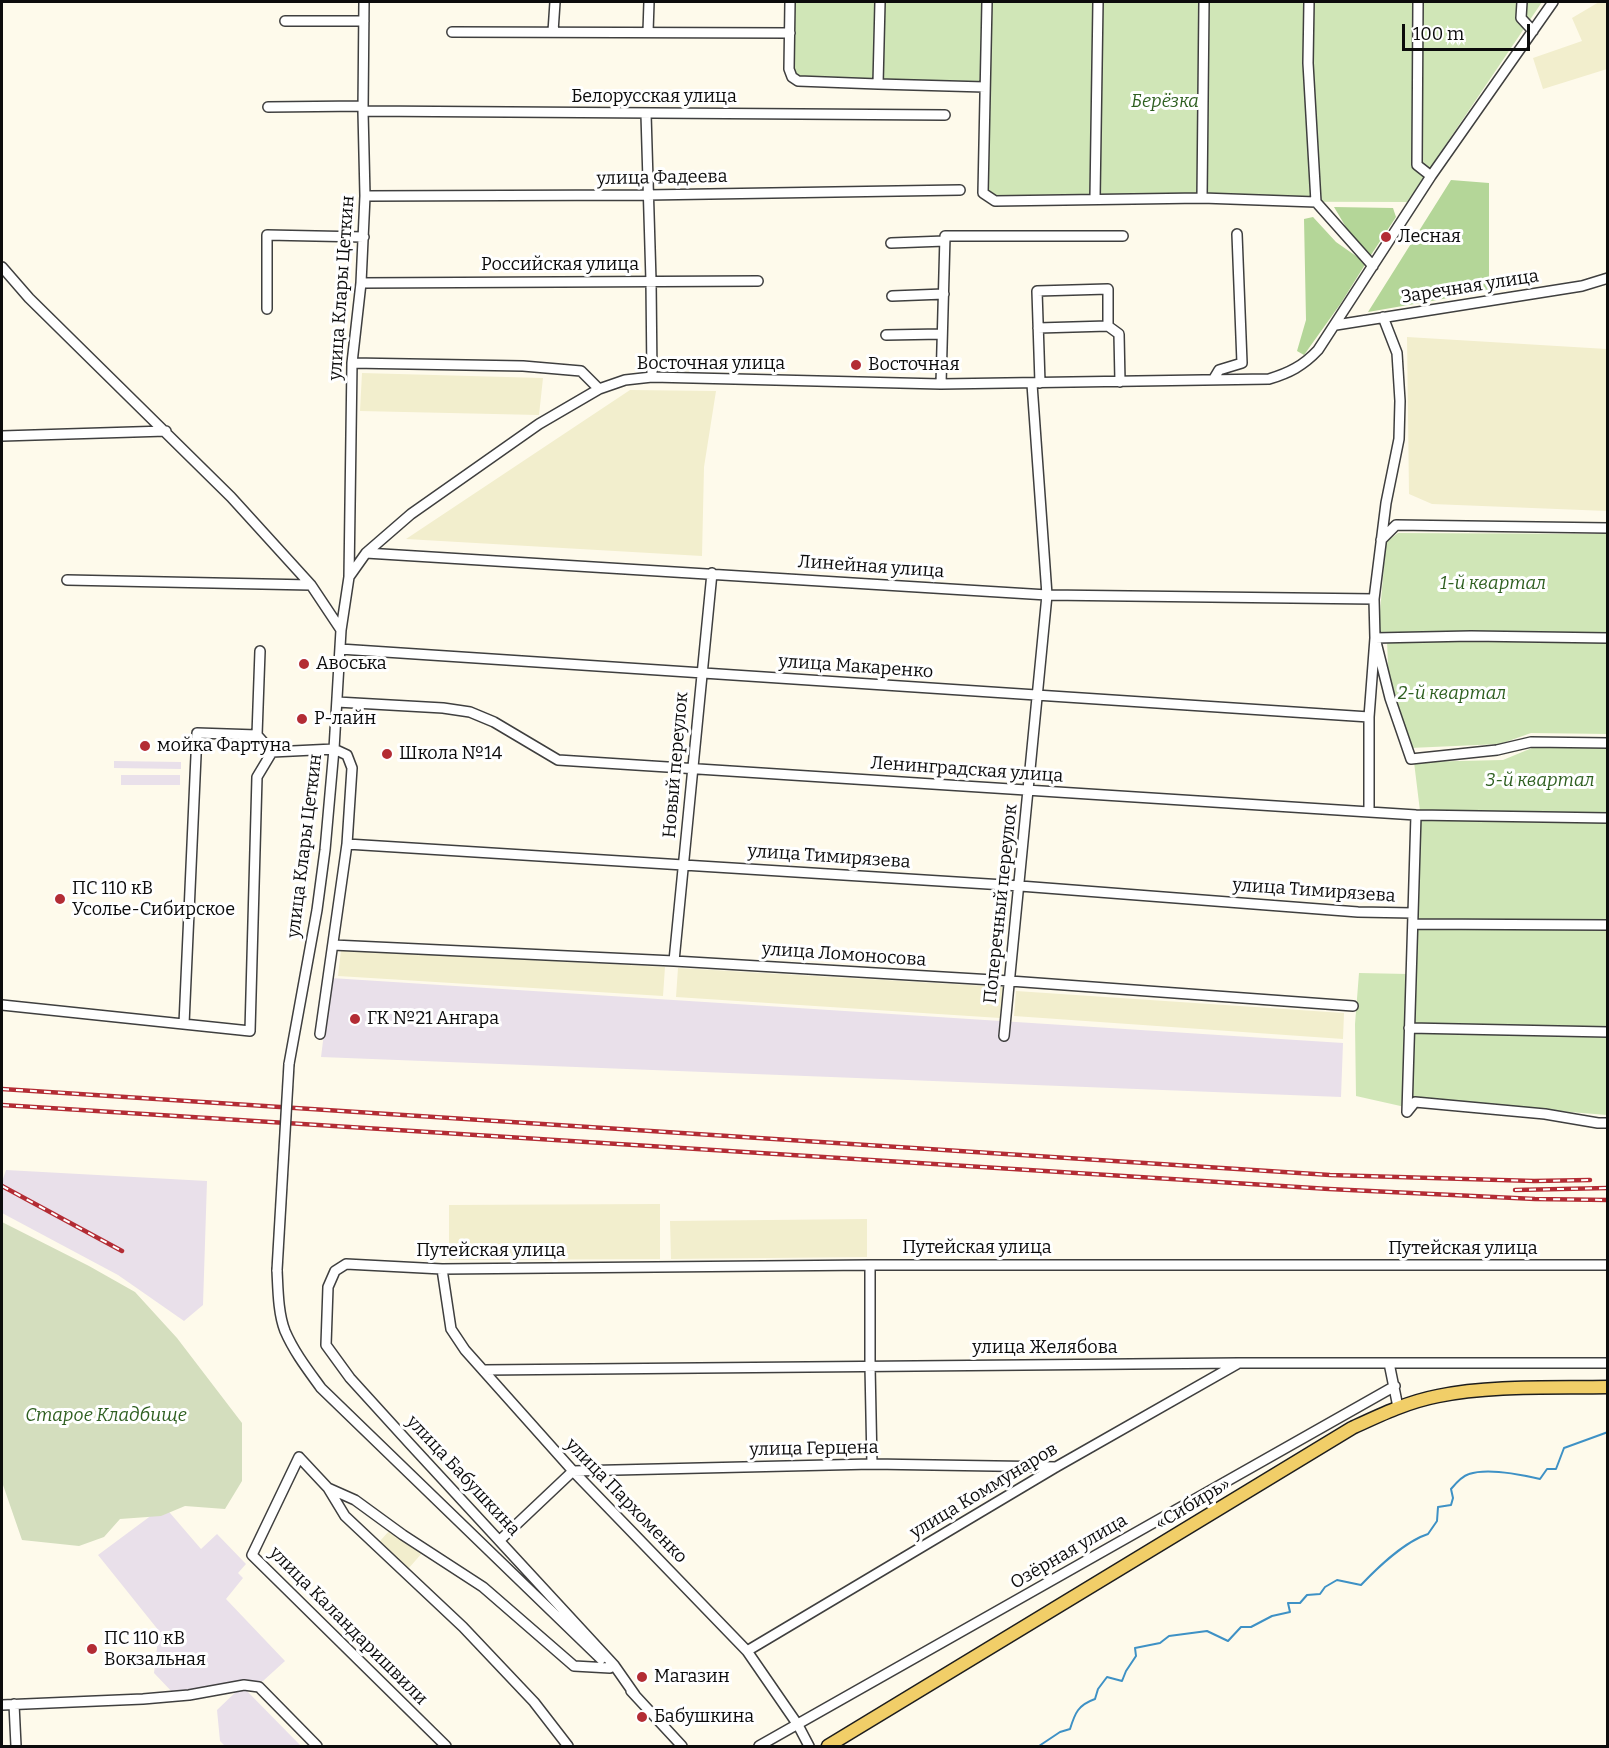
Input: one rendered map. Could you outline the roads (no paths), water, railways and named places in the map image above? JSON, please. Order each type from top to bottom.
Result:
[{"type":"main road","name":"«Сибирь»","points":[[828,1746],[1352,1428],[1398,1407],[1438,1396],[1479,1391],[1608,1387]]},
{"type":"street","name":"улица Клары Цеткин","points":[[350,577],[352,363],[362,283],[365,196],[364,2]]},
{"type":"street","points":[[553,32],[555,2]]},
{"type":"street","points":[[648,32],[649,2]]},
{"type":"street","points":[[790,2],[789,69],[792,77],[798,81],[984,87]]},
{"type":"street","points":[[878,84],[880,2]]},
{"type":"street","points":[[987,2],[983,193],[995,201],[1202,198],[1316,202]]},
{"type":"street","points":[[1095,198],[1098,2]]},
{"type":"street","points":[[1202,198],[1204,2]]},
{"type":"street","points":[[1309,2],[1308,63],[1316,202],[1373,266]]},
{"type":"street","points":[[1418,2],[1417,165],[1431,176]]},
{"type":"street","points":[[1522,2],[1521,18],[1533,31]]},
{"type":"street","name":"Восточная улица","points":[[341,630],[350,577],[366,553],[411,514],[539,424],[599,389],[626,380],[652,377],[1036,384],[1269,379],[1288,373],[1305,364],[1336,325],[1431,176],[1553,2]]},
{"type":"street","points":[[285,21],[364,21]]},
{"type":"street","points":[[452,33],[790,33]]},
{"type":"street","name":"Белорусская улица","points":[[268,107],[646,114],[945,115]]},
{"type":"street","points":[[646,114],[652,377]]},
{"type":"street","name":"улица Фадеева","points":[[365,196],[647,195],[960,190]]},
{"type":"street","points":[[1213,380],[1219,370],[1242,363],[1237,234]]},
{"type":"street","points":[[267,309],[267,235],[364,237]]},
{"type":"street","points":[[941,384],[945,236],[1123,236]]},
{"type":"street","points":[[891,243],[945,241]]},
{"type":"street","points":[[2,267],[29,298],[231,497],[311,585],[341,630]]},
{"type":"street","name":"Заречная улица","points":[[1336,325],[1582,286],[1608,278]]},
{"type":"street","name":"Российская улица","points":[[362,283],[758,281]]},
{"type":"street","name":"Поперечный переулок","points":[[1004,1036],[1047,595],[1036,384],[1037,291],[1108,289],[1108,326]]},
{"type":"street","points":[[892,296],[944,294]]},
{"type":"street","points":[[1370,812],[1369,717],[1376,638],[1374,599],[1386,503],[1400,439],[1397,353],[1383,317]]},
{"type":"street","points":[[1038,328],[1108,326],[1119,334],[1120,382]]},
{"type":"street","points":[[886,335],[942,334]]},
{"type":"street","points":[[352,363],[523,366],[581,371],[599,389]]},
{"type":"street","points":[[2,436],[166,431]]},
{"type":"street","points":[[1381,540],[1396,525],[1608,528]]},
{"type":"street","name":"Линейная улица","points":[[366,553],[1047,595],[1374,599]]},
{"type":"street","name":"Новый переулок","points":[[674,961],[712,573]]},
{"type":"street","points":[[67,580],[311,585]]},
{"type":"street","name":"улица Клары Цеткин","points":[[341,630],[325,850],[317,910],[289,1064],[277,1270],[278,1297],[285,1330],[303,1363],[321,1388],[610,1668],[635,1695]]},
{"type":"street","points":[[1376,638],[1471,636],[1608,638]]},
{"type":"street","points":[[1376,638],[1390,698],[1411,759],[1497,750],[1531,742],[1608,743]]},
{"type":"street","name":"улица Макаренко","points":[[340,649],[1369,717]]},
{"type":"street","points":[[260,651],[257,735],[272,752]]},
{"type":"street","name":"Ленинградская улица","points":[[337,702],[443,708],[470,712],[494,722],[558,760],[1416,815],[1608,818]]},
{"type":"street","points":[[184,1024],[196,733],[257,735]]},
{"type":"street","points":[[272,752],[334,749],[347,755],[352,768],[347,844],[320,1034]]},
{"type":"street","points":[[2,1005],[250,1030],[257,777],[272,752]]},
{"type":"street","points":[[1416,815],[1407,1112],[1415,1102],[1545,1114],[1608,1123]]},
{"type":"street","name":"улица Тимирязева","points":[[347,844],[1020,886],[1358,912],[1413,913]]},
{"type":"street","points":[[1413,924],[1608,925]]},
{"type":"street","name":"улица Ломоносова","points":[[333,945],[674,961],[1010,981],[1353,1006]]},
{"type":"street","points":[[1409,1028],[1608,1032]]},
{"type":"street","name":"Путейская улица","points":[[346,1264],[442,1269],[870,1265],[1608,1265]]},
{"type":"street","name":"улица Бабушкина","points":[[346,1264],[335,1271],[328,1287],[326,1345],[372,1403],[614,1665],[635,1695]]},
{"type":"street","points":[[870,1265],[872,1464]]},
{"type":"street","name":"улица Пархоменко","points":[[442,1269],[451,1329],[465,1350],[573,1471],[747,1651],[798,1725],[809,1746]]},
{"type":"street","name":"улица Желябова","points":[[484,1370],[1239,1363],[1608,1363]]},
{"type":"street","name":"улица Коммунаров","points":[[747,1651],[1056,1467],[1239,1363]]},
{"type":"street","points":[[1389,1363],[1398,1407]]},
{"type":"street","name":"Озёрная улица","points":[[759,1746],[1395,1386]]},
{"type":"street","name":"улица Каландаришвили","points":[[328,1488],[299,1457],[252,1555],[447,1746]]},
{"type":"street","name":"улица Герцена","points":[[573,1471],[872,1464],[1056,1467]]},
{"type":"street","points":[[500,1540],[573,1471]]},
{"type":"street","points":[[328,1488],[356,1500],[403,1535],[483,1587],[574,1666],[610,1668]]},
{"type":"street","points":[[328,1488],[345,1516],[463,1627],[534,1702],[567,1746]]},
{"type":"street","points":[[2,1705],[143,1699],[189,1695],[244,1685],[259,1687],[317,1746]]},
{"type":"street","points":[[635,1695],[682,1746]]},
{"type":"street","points":[[14,1704],[16,1746]]},
{"type":"waterway","points":[[1039,1746],[1060,1732],[1070,1729],[1078,1710],[1095,1699],[1098,1689],[1107,1677],[1122,1681],[1136,1656],[1135,1648],[1160,1643],[1169,1636],[1207,1631],[1228,1641],[1241,1627],[1251,1627],[1272,1616],[1290,1612],[1288,1603],[1300,1603],[1307,1595],[1320,1594],[1325,1587],[1337,1580],[1361,1585],[1402,1548],[1428,1534],[1437,1521],[1438,1507],[1451,1505],[1453,1498],[1451,1489],[1464,1476],[1477,1472],[1495,1472],[1540,1479],[1547,1469],[1556,1469],[1564,1448],[1608,1432]]},
{"type":"railway","points":[[2,1089],[1330,1175],[1534,1181],[1590,1180]]},
{"type":"railway","points":[[2,1105],[1329,1189],[1535,1199],[1608,1200]]},
{"type":"railway","points":[[2,1186],[122,1251]]},
{"type":"railway","points":[[1515,1190],[1608,1188]]},
{"type":"place","name":"Лесная","points":[[1386,237]]},
{"type":"place","name":"Восточная","points":[[856,365]]},
{"type":"place","name":"Авоська","points":[[304,664]]},
{"type":"place","name":"Р-лайн","points":[[302,719]]},
{"type":"place","name":"мойка Фартуна","points":[[145,746]]},
{"type":"place","name":"Школа №14","points":[[387,754]]},
{"type":"place","name":"ПС 110 кВ Усолье-Сибирское","points":[[60,899]]},
{"type":"place","name":"ГК №21 Ангара","points":[[355,1019]]},
{"type":"place","name":"ПС 110 кВ Вокзальная","points":[[92,1649]]},
{"type":"place","name":"Магазин","points":[[642,1677]]},
{"type":"place","name":"Бабушкина","points":[[642,1717]]},
{"type":"park label","name":"Берёзка","points":[[1165,102]]},
{"type":"park label","name":"1-й квартал","points":[[1493,584]]},
{"type":"park label","name":"2-й квартал","points":[[1452,694]]},
{"type":"park label","name":"3-й квартал","points":[[1540,781]]},
{"type":"park label","name":"Старое Кладбище","points":[[106,1416]]}]
